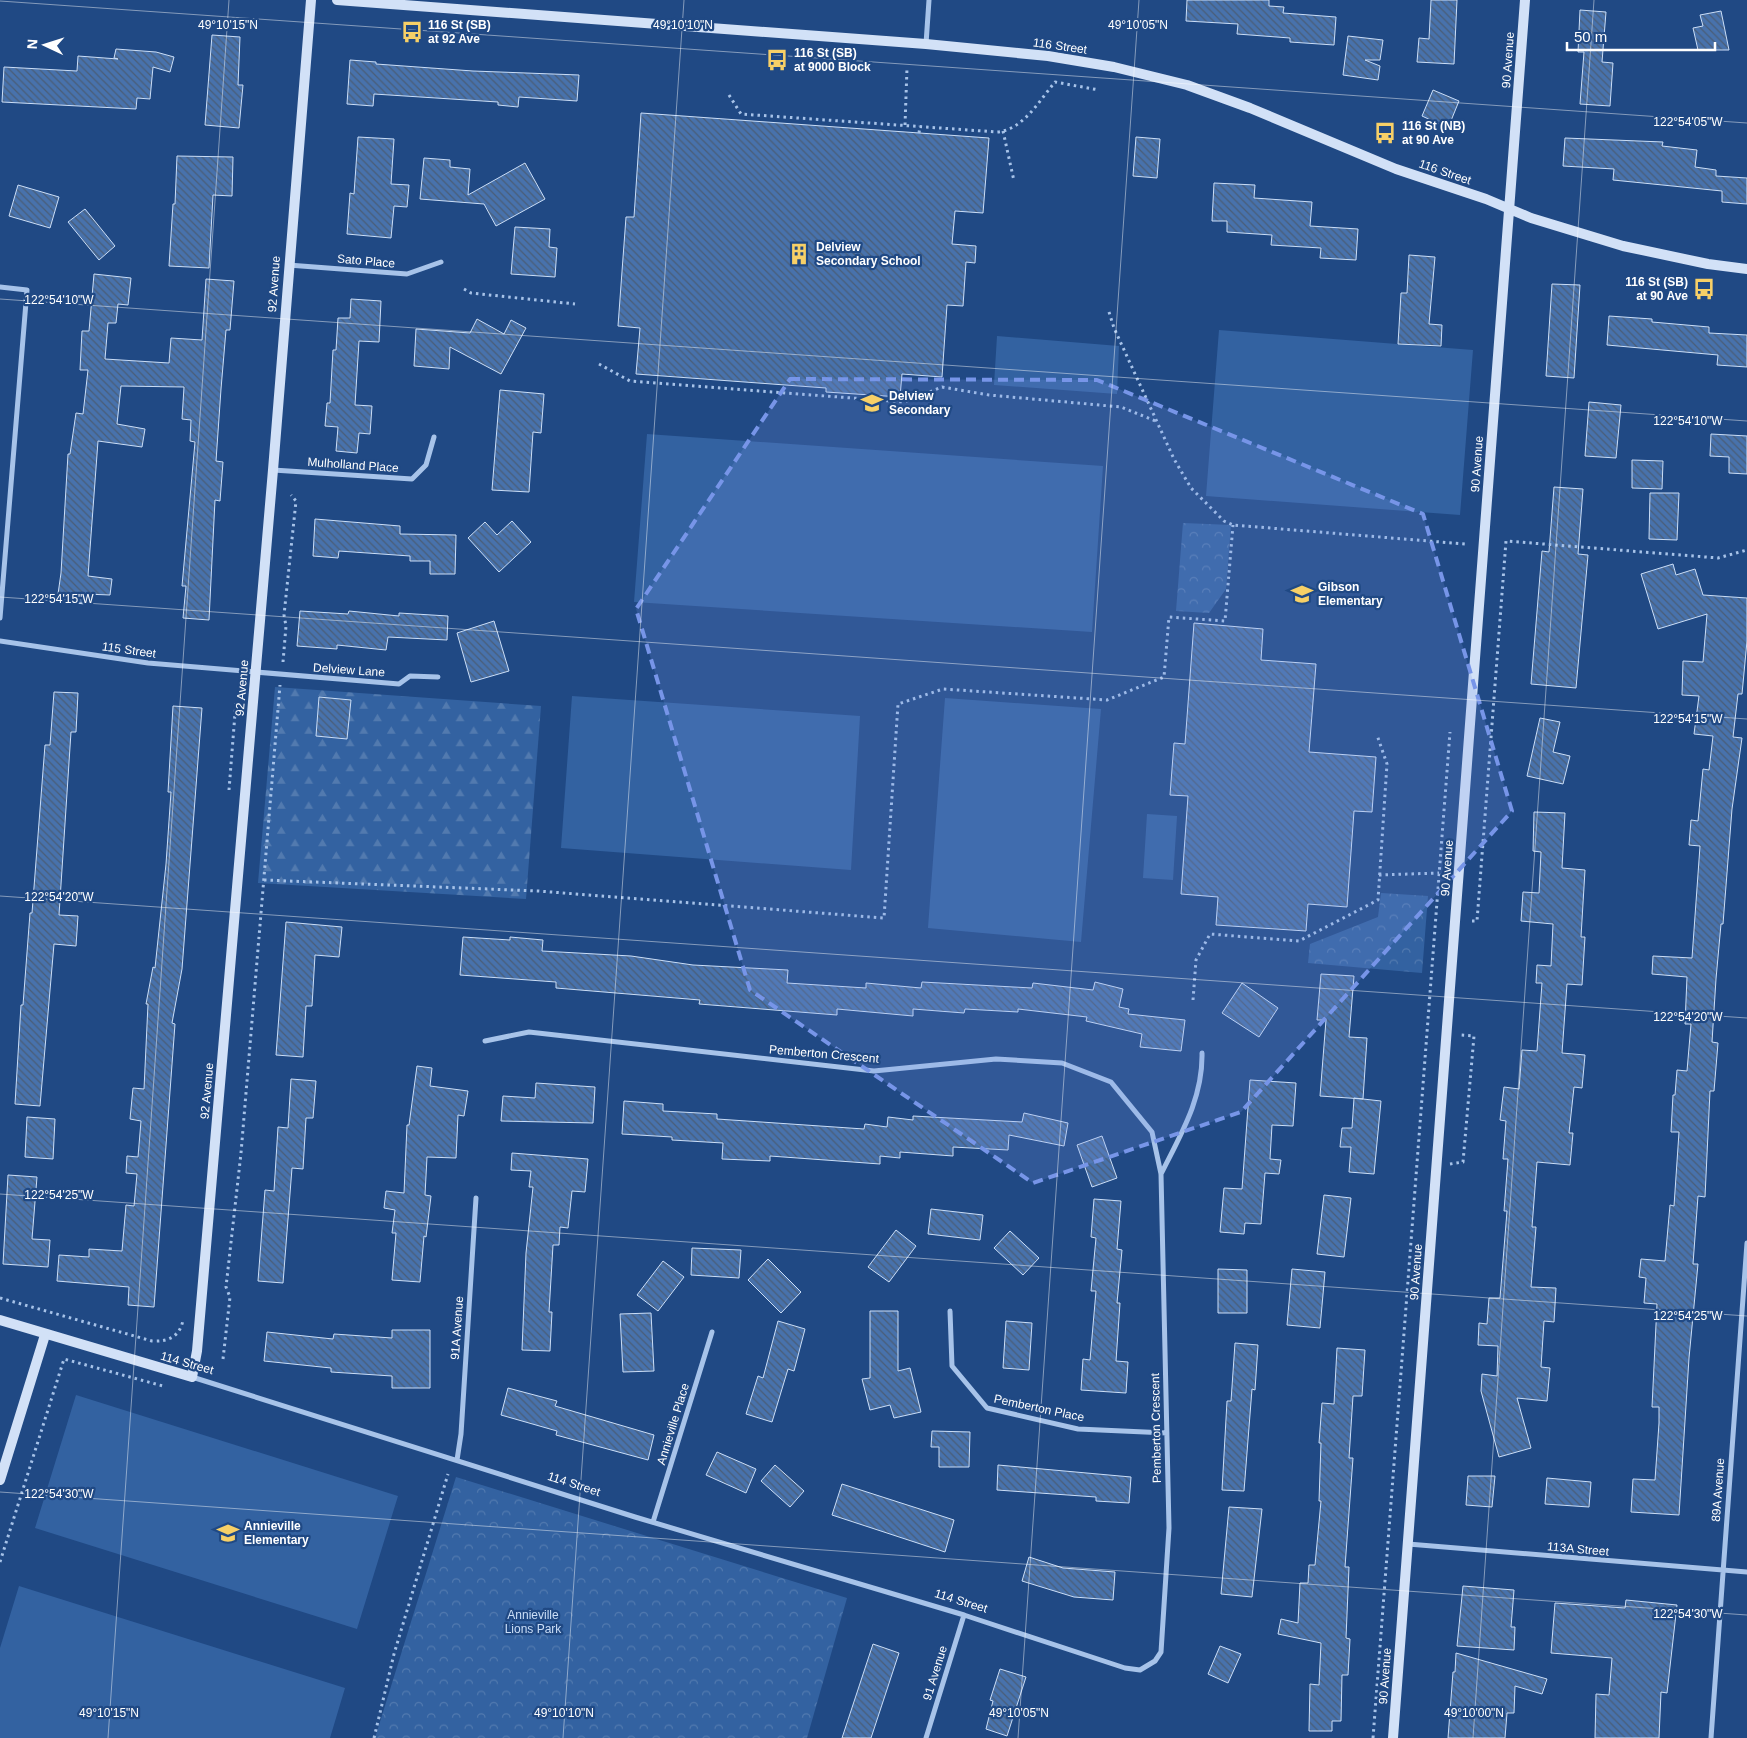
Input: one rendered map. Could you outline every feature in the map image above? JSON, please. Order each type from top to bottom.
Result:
[{"type":"street","name":"92 Avenue","points":[[192,1377],[198,1351],[273,470],[310,0]]},
{"type":"street","name":"116 Street","points":[[337,0],[926,44],[1048,56],[1114,67],[1187,86],[1250,108],[1396,169],[1486,199],[1509,209],[1623,246],[1708,264],[1747,269]]},
{"type":"street","points":[[926,44],[929,0]]},
{"type":"street","name":"90 Avenue","points":[[1393,1738],[1525,0]]},
{"type":"street","name":"Sato Place","points":[[288,265],[407,274],[441,262]]},
{"type":"street","points":[[0,287],[27,290],[0,618]]},
{"type":"street","name":"Mulholland Place","points":[[273,470],[412,479],[426,465],[434,437]]},
{"type":"street","name":"115 Street","points":[[0,641],[148,663],[256,673]]},
{"type":"street","name":"Delview Lane","points":[[256,673],[399,684],[410,676],[438,677]]},
{"type":"street","name":"Pemberton Crescent","points":[[486,1041],[529,1032],[874,1071],[996,1059],[1062,1062],[1111,1082],[1152,1132],[1161,1174],[1168,1528],[1160,1652],[1155,1661],[1140,1670]]},
{"type":"street","name":"Pemberton Crescent","points":[[1161,1174],[1193,1111],[1202,1064],[1202,1053]]},
{"type":"street","name":"91A Avenue","points":[[456,1460],[461,1434],[476,1198]]},
{"type":"street","name":"89A Avenue","points":[[1711,1738],[1747,1243]]},
{"type":"street","name":"Pemberton Place","points":[[950,1311],[952,1366],[987,1408],[1078,1429],[1167,1433]]},
{"type":"street","name":"114 Street","points":[[0,1320],[192,1377],[653,1522],[964,1615],[1125,1668],[1140,1670]]},
{"type":"street","name":"Annieville Place","points":[[653,1522],[712,1332]]},
{"type":"street","points":[[0,1480],[45,1334]]},
{"type":"street","name":"113A Street","points":[[1408,1544],[1747,1572]]},
{"type":"street","name":"91 Avenue","points":[[926,1738],[964,1615]]},
{"type":"path","points":[[905,125],[907,68]]},
{"type":"path","points":[[729,95],[741,114],[1004,131],[1020,123],[1055,82],[1099,90]]},
{"type":"path","points":[[919,133],[920,126]]},
{"type":"path","points":[[1004,131],[1014,181]]},
{"type":"path","points":[[464,289],[471,293],[575,304]]},
{"type":"path","points":[[1109,312],[1114,328],[1174,459],[1190,488],[1224,521],[1234,525],[1465,544]]},
{"type":"path","points":[[599,364],[630,381],[904,402],[942,387],[989,394],[1121,407],[1158,422]]},
{"type":"path","points":[[283,662],[286,626],[284,606],[296,501],[291,495]]},
{"type":"path","points":[[264,880],[538,891],[884,918],[898,704],[942,689],[1107,700],[1164,677],[1169,617],[1226,621],[1234,525]]},
{"type":"path","points":[[1472,921],[1477,922],[1506,541],[1718,558],[1747,550]]},
{"type":"path","points":[[223,1359],[230,1297],[226,1287],[241,1153],[280,684]]},
{"type":"path","points":[[1373,1738],[1450,732]]},
{"type":"path","points":[[1193,1000],[1196,960],[1210,934],[1299,941],[1378,900],[1388,764],[1377,735]]},
{"type":"path","points":[[1379,875],[1438,873]]},
{"type":"path","points":[[1450,1164],[1463,1162],[1474,1036],[1460,1035]]},
{"type":"path","points":[[0,1298],[78,1318],[148,1339],[166,1341]]},
{"type":"path","points":[[0,1562],[64,1359],[172,1388]]},
{"type":"path","points":[[374,1738],[394,1654],[448,1474]]},
{"type":"highlighted area","points":[[790,379],[1097,380],[1423,514],[1512,811],[1241,1112],[1033,1183],[750,990],[636,609]]},
{"type":"green space","points":[[1219,330],[1473,350],[1460,515],[1206,496]]},
{"type":"green space","points":[[997,336],[1119,346],[1117,394],[994,385]]},
{"type":"green space","points":[[647,434],[1103,466],[1092,632],[634,602]]},
{"type":"green space","points":[[1183,523],[1231,525],[1226,589],[1209,613],[1176,611]]},
{"type":"green space","points":[[275,687],[541,706],[526,899],[258,883]]},
{"type":"green space","points":[[572,696],[860,716],[851,870],[561,848]]},
{"type":"green space","points":[[945,698],[1101,709],[1081,942],[928,928]]},
{"type":"green space","points":[[1147,814],[1177,816],[1173,880],[1143,878]]},
{"type":"green space","points":[[1381,893],[1428,896],[1422,973],[1308,963],[1310,944],[1378,917]]},
{"type":"green space","points":[[76,1395],[398,1496],[357,1629],[35,1528]]},
{"type":"green space","name":"Annieville Lions Park","points":[[456,1477],[847,1598],[807,1738],[375,1738]]},
{"type":"green space","points":[[19,1586],[345,1688],[330,1738],[0,1738],[0,1648]]},
{"type":"building","points":[[1187,0],[1269,0],[1269,6],[1284,7],[1283,13],[1336,17],[1334,45],[1290,42],[1290,38],[1237,34],[1238,24],[1186,21]]},
{"type":"building","points":[[1431,0],[1457,0],[1454,64],[1417,62],[1419,38],[1429,39]]},
{"type":"building","points":[[1580,10],[1606,12],[1602,62],[1613,63],[1610,106],[1580,104],[1584,52],[1578,52]]},
{"type":"building","points":[[1721,11],[1729,50],[1698,50],[1693,28],[1703,26],[1700,15]]},
{"type":"building","points":[[212,35],[240,37],[238,85],[243,85],[239,128],[205,125]]},
{"type":"building","points":[[1348,36],[1383,40],[1380,60],[1365,60],[1380,66],[1378,80],[1343,75]]},
{"type":"building","points":[[116,49],[156,52],[174,57],[170,72],[153,67],[150,99],[137,98],[136,109],[2,102],[4,67],[77,71],[78,56],[118,59],[114,58]]},
{"type":"building","points":[[350,60],[376,62],[376,64],[473,71],[579,75],[577,101],[519,97],[518,107],[498,105],[498,102],[374,94],[373,106],[347,104]]},
{"type":"building","points":[[1433,90],[1459,101],[1448,128],[1422,116]]},
{"type":"building","name":"Delview Secondary School","points":[[641,113],[989,138],[983,213],[955,211],[952,244],[976,246],[975,263],[966,262],[963,306],[947,305],[942,377],[902,374],[900,397],[826,392],[826,388],[636,374],[640,328],[618,326],[626,217],[634,217]]},
{"type":"building","points":[[358,137],[394,139],[391,184],[409,185],[407,207],[394,206],[391,238],[347,234],[350,193],[354,194]]},
{"type":"building","points":[[1136,137],[1160,139],[1157,178],[1133,176]]},
{"type":"building","points":[[1565,138],[1663,142],[1662,146],[1697,150],[1695,167],[1716,170],[1716,176],[1747,178],[1747,204],[1722,202],[1722,191],[1613,180],[1614,169],[1563,166]]},
{"type":"building","points":[[177,156],[233,157],[232,196],[213,195],[209,268],[169,266]]},
{"type":"building","points":[[424,158],[450,160],[450,167],[470,169],[468,195],[525,163],[545,199],[496,226],[484,204],[420,199]]},
{"type":"building","points":[[1214,183],[1255,185],[1254,198],[1312,202],[1310,226],[1358,229],[1356,260],[1320,258],[1321,248],[1271,245],[1272,235],[1227,232],[1227,221],[1212,221]]},
{"type":"building","points":[[18,185],[59,197],[50,228],[9,216]]},
{"type":"building","points":[[85,209],[115,246],[99,260],[68,222]]},
{"type":"building","points":[[515,227],[550,229],[549,247],[557,248],[555,277],[511,274]]},
{"type":"building","points":[[1409,255],[1435,257],[1429,324],[1442,325],[1441,346],[1398,344],[1401,293],[1407,293]]},
{"type":"building","points":[[94,274],[131,278],[128,305],[118,304],[116,323],[108,323],[105,359],[169,363],[171,338],[202,340],[206,279],[234,281],[230,330],[226,330],[221,389],[216,461],[223,462],[220,501],[215,500],[209,620],[183,618],[186,586],[182,586],[195,442],[190,441],[191,420],[182,419],[184,387],[121,386],[117,424],[145,429],[142,447],[98,441],[88,576],[112,579],[110,595],[85,594],[85,604],[57,601],[61,573],[68,454],[70,454],[76,413],[83,414],[88,370],[80,370],[82,331],[89,331]]},
{"type":"building","points":[[1552,284],[1580,285],[1574,378],[1546,376]]},
{"type":"building","points":[[351,299],[381,301],[379,342],[359,341],[355,405],[372,406],[370,434],[359,433],[357,453],[336,451],[338,427],[325,426],[327,403],[330,403],[333,350],[336,350],[338,318],[350,318]]},
{"type":"building","points":[[1609,316],[1652,319],[1652,322],[1709,327],[1709,333],[1747,335],[1747,367],[1717,365],[1718,355],[1607,345]]},
{"type":"building","points":[[477,319],[504,334],[511,320],[526,328],[501,374],[450,347],[449,369],[414,366],[416,329],[470,333]]},
{"type":"building","points":[[500,390],[544,394],[541,433],[533,432],[529,492],[492,490]]},
{"type":"building","points":[[1589,402],[1621,405],[1616,458],[1585,456]]},
{"type":"building","points":[[1711,434],[1747,436],[1747,474],[1729,473],[1729,457],[1710,456]]},
{"type":"building","points":[[1632,460],[1663,461],[1662,489],[1632,488]]},
{"type":"building","points":[[1554,487],[1583,489],[1578,554],[1588,555],[1576,688],[1531,684],[1542,551],[1549,552]]},
{"type":"building","points":[[1650,493],[1679,493],[1677,540],[1649,539]]},
{"type":"building","points":[[315,519],[400,526],[400,534],[456,535],[455,574],[430,574],[430,561],[410,561],[410,556],[339,551],[338,558],[313,556]]},
{"type":"building","points":[[512,521],[531,542],[499,572],[468,538],[485,522],[497,535]]},
{"type":"building","points":[[1673,564],[1676,575],[1695,569],[1703,595],[1747,598],[1747,641],[1742,694],[1738,694],[1733,737],[1742,738],[1732,809],[1723,924],[1721,924],[1716,979],[1712,1042],[1718,1043],[1714,1091],[1710,1091],[1705,1197],[1698,1196],[1693,1264],[1698,1264],[1689,1358],[1679,1515],[1631,1512],[1633,1479],[1655,1480],[1659,1423],[1659,1407],[1652,1407],[1657,1304],[1644,1303],[1646,1278],[1639,1277],[1641,1259],[1665,1261],[1670,1205],[1674,1206],[1679,1132],[1671,1132],[1673,1095],[1675,1095],[1677,1070],[1687,1071],[1691,1024],[1685,1024],[1687,977],[1652,974],[1653,956],[1692,958],[1700,846],[1689,845],[1691,820],[1698,821],[1703,769],[1709,770],[1713,736],[1694,734],[1699,696],[1682,695],[1683,661],[1703,662],[1707,614],[1658,629],[1641,574]]},
{"type":"building","points":[[300,611],[348,614],[349,611],[399,616],[399,613],[448,616],[447,640],[388,637],[386,650],[337,645],[337,649],[297,646]]},
{"type":"building","points":[[494,621],[509,671],[471,682],[457,633]]},
{"type":"building","points":[[1194,623],[1263,629],[1261,660],[1316,664],[1309,752],[1376,757],[1372,812],[1354,811],[1347,907],[1308,904],[1306,931],[1216,925],[1218,897],[1181,894],[1188,796],[1170,795],[1174,743],[1185,744]]},
{"type":"building","points":[[54,692],[78,693],[76,732],[71,732],[59,915],[78,916],[76,946],[54,944],[40,1106],[15,1104],[21,1005],[23,1005],[30,913],[32,913],[45,745],[50,745]]},
{"type":"building","points":[[319,697],[351,700],[347,739],[316,736]]},
{"type":"building","points":[[173,706],[202,708],[182,969],[172,1023],[175,1024],[154,1307],[128,1305],[129,1287],[57,1281],[59,1255],[89,1257],[89,1249],[122,1251],[126,1205],[134,1206],[137,1174],[126,1173],[127,1156],[138,1157],[141,1121],[130,1119],[133,1088],[144,1089],[148,1004],[146,1004],[153,967],[155,968],[166,864],[171,792],[168,792]]},
{"type":"building","points":[[1540,718],[1560,722],[1553,752],[1570,756],[1563,784],[1527,776]]},
{"type":"building","points":[[1534,812],[1565,813],[1562,868],[1585,870],[1581,937],[1585,937],[1582,985],[1567,984],[1562,1053],[1585,1055],[1582,1088],[1574,1087],[1569,1133],[1573,1133],[1570,1165],[1537,1162],[1532,1227],[1536,1227],[1531,1287],[1556,1288],[1554,1322],[1544,1321],[1541,1367],[1550,1368],[1547,1401],[1517,1398],[1531,1448],[1499,1457],[1481,1391],[1482,1374],[1497,1376],[1498,1346],[1478,1345],[1479,1323],[1487,1324],[1489,1298],[1500,1298],[1507,1211],[1504,1211],[1508,1159],[1503,1159],[1506,1121],[1500,1120],[1504,1087],[1519,1089],[1522,1050],[1537,1051],[1542,983],[1536,983],[1537,965],[1551,966],[1553,924],[1521,921],[1523,892],[1539,893],[1541,852],[1533,851]]},
{"type":"building","points":[[286,922],[342,927],[339,957],[315,955],[312,1006],[306,1006],[303,1057],[276,1055]]},
{"type":"building","points":[[463,937],[510,940],[510,937],[543,940],[542,951],[631,956],[693,965],[788,970],[787,983],[866,988],[866,983],[921,988],[922,982],[1032,988],[1033,983],[1093,990],[1095,982],[1123,989],[1119,1007],[1129,1009],[1128,1014],[1185,1020],[1181,1051],[1140,1047],[1142,1034],[1086,1021],[1087,1017],[1018,1009],[1018,1012],[965,1009],[964,1013],[913,1009],[913,1016],[837,1009],[837,1015],[699,1004],[700,1000],[556,988],[556,982],[460,975]]},
{"type":"building","points":[[1321,974],[1354,976],[1349,1037],[1367,1038],[1363,1099],[1320,1096],[1326,1020],[1317,1020]]},
{"type":"building","points":[[1242,983],[1278,1008],[1259,1037],[1222,1013]]},
{"type":"building","points":[[417,1066],[432,1068],[430,1086],[468,1091],[464,1116],[458,1115],[456,1158],[427,1157],[425,1195],[431,1196],[426,1237],[424,1236],[420,1282],[392,1280],[396,1233],[392,1233],[395,1210],[384,1208],[386,1191],[404,1193],[407,1125],[409,1125]]},
{"type":"building","points":[[291,1079],[316,1081],[313,1118],[306,1118],[303,1169],[292,1168],[283,1283],[258,1281],[265,1190],[274,1191],[278,1127],[288,1128]]},
{"type":"building","points":[[1250,1080],[1296,1083],[1293,1126],[1272,1125],[1270,1159],[1281,1160],[1279,1174],[1265,1173],[1261,1224],[1245,1223],[1244,1234],[1220,1232],[1224,1188],[1242,1189]]},
{"type":"building","points":[[536,1083],[595,1087],[593,1123],[501,1121],[503,1096],[535,1098]]},
{"type":"building","points":[[1354,1098],[1381,1101],[1374,1174],[1349,1172],[1351,1147],[1340,1147],[1342,1128],[1352,1128]]},
{"type":"building","points":[[624,1101],[663,1104],[663,1111],[717,1114],[717,1119],[864,1129],[865,1124],[887,1127],[888,1117],[913,1120],[913,1116],[1022,1122],[1024,1113],[1068,1123],[1064,1146],[1009,1135],[1008,1150],[953,1147],[953,1156],[900,1152],[900,1158],[880,1156],[880,1164],[770,1156],[770,1161],[722,1159],[723,1143],[672,1140],[672,1137],[622,1134]]},
{"type":"building","points":[[27,1117],[55,1119],[53,1159],[25,1157]]},
{"type":"building","points":[[1102,1136],[1117,1178],[1092,1187],[1077,1145]]},
{"type":"building","points":[[512,1153],[588,1159],[585,1192],[572,1191],[568,1228],[560,1227],[559,1245],[553,1245],[549,1312],[552,1312],[550,1351],[522,1350],[526,1253],[533,1187],[529,1187],[531,1171],[511,1170]]},
{"type":"building","points":[[8,1175],[37,1177],[32,1239],[50,1240],[48,1267],[3,1264]]},
{"type":"building","points":[[1324,1195],[1351,1198],[1344,1257],[1317,1254]]},
{"type":"building","points":[[1094,1199],[1121,1201],[1117,1249],[1122,1250],[1117,1303],[1120,1303],[1116,1361],[1128,1362],[1126,1393],[1081,1390],[1083,1359],[1090,1360],[1096,1291],[1091,1291],[1096,1238],[1091,1237]]},
{"type":"building","points":[[931,1209],[983,1215],[980,1240],[928,1234]]},
{"type":"building","points":[[896,1230],[916,1246],[889,1282],[868,1267]]},
{"type":"building","points":[[1010,1231],[1039,1258],[1023,1275],[994,1248]]},
{"type":"building","points":[[692,1248],[741,1250],[739,1278],[691,1275]]},
{"type":"building","points":[[768,1259],[801,1292],[781,1313],[748,1280]]},
{"type":"building","points":[[663,1261],[684,1277],[658,1311],[637,1295]]},
{"type":"building","points":[[1218,1269],[1247,1270],[1247,1313],[1218,1313]]},
{"type":"building","points":[[1292,1269],[1325,1272],[1320,1328],[1287,1325]]},
{"type":"building","points":[[870,1311],[898,1311],[898,1371],[910,1368],[921,1412],[894,1418],[890,1405],[870,1410],[862,1379],[870,1378]]},
{"type":"building","points":[[651,1313],[654,1371],[623,1372],[620,1314]]},
{"type":"building","points":[[778,1321],[805,1329],[794,1371],[788,1369],[772,1422],[746,1414],[758,1376],[763,1378]]},
{"type":"building","points":[[1006,1321],[1032,1323],[1029,1370],[1003,1368]]},
{"type":"building","points":[[392,1330],[430,1330],[430,1388],[392,1388],[392,1376],[331,1372],[331,1368],[264,1361],[267,1332],[333,1339],[334,1334],[392,1338]]},
{"type":"building","points":[[1235,1343],[1258,1345],[1255,1390],[1252,1389],[1244,1491],[1222,1490],[1227,1401],[1231,1401]]},
{"type":"building","points":[[1337,1348],[1365,1350],[1362,1396],[1353,1396],[1349,1458],[1353,1458],[1345,1567],[1349,1567],[1346,1638],[1350,1639],[1348,1675],[1342,1675],[1341,1721],[1332,1721],[1332,1731],[1309,1731],[1310,1684],[1319,1685],[1321,1643],[1278,1634],[1281,1619],[1298,1623],[1300,1583],[1308,1583],[1309,1565],[1315,1565],[1321,1501],[1319,1501],[1321,1443],[1319,1443],[1322,1403],[1334,1404]]},
{"type":"building","points":[[508,1388],[557,1401],[555,1406],[654,1435],[648,1460],[556,1435],[557,1431],[501,1415]]},
{"type":"building","points":[[932,1431],[970,1432],[969,1467],[939,1467],[939,1447],[931,1447]]},
{"type":"building","points":[[717,1452],[756,1469],[746,1493],[706,1475]]},
{"type":"building","points":[[775,1465],[804,1491],[790,1507],[761,1481]]},
{"type":"building","points":[[998,1465],[1131,1477],[1129,1503],[1096,1501],[1096,1497],[997,1490]]},
{"type":"building","points":[[1468,1476],[1495,1476],[1492,1507],[1466,1505]]},
{"type":"building","points":[[1547,1478],[1591,1482],[1589,1507],[1545,1504]]},
{"type":"building","points":[[842,1484],[954,1520],[945,1552],[832,1515]]},
{"type":"building","points":[[1229,1507],[1262,1509],[1252,1597],[1221,1594]]},
{"type":"building","points":[[1029,1557],[1063,1568],[1115,1572],[1113,1600],[1074,1597],[1022,1581]]},
{"type":"building","points":[[1463,1586],[1514,1590],[1511,1627],[1515,1627],[1514,1650],[1457,1646]]},
{"type":"building","points":[[1626,1600],[1677,1605],[1667,1693],[1661,1692],[1659,1738],[1595,1738],[1596,1694],[1609,1695],[1612,1658],[1551,1653],[1555,1603],[1625,1608]]},
{"type":"building","points":[[873,1644],[899,1653],[871,1738],[842,1738]]},
{"type":"building","points":[[1220,1646],[1241,1654],[1228,1683],[1208,1674]]},
{"type":"building","points":[[1456,1653],[1547,1679],[1542,1694],[1515,1686],[1514,1713],[1507,1713],[1505,1738],[1448,1738]]},
{"type":"building","points":[[1000,1669],[1026,1677],[1007,1736],[986,1729],[993,1701],[990,1700]]},
{"type":"place","name":"116 St (SB) at 92 Ave","points":[[412,32]]},
{"type":"place","name":"116 St (SB) at 9000 Block","points":[[777,60]]},
{"type":"place","name":"116 St (NB) at 90 Ave","points":[[1385,133]]},
{"type":"place","name":"Delview Secondary School","points":[[799,254]]},
{"type":"place","name":"116 St (SB) at 90 Ave","points":[[1704,289]]},
{"type":"place","name":"Delview Secondary","points":[[872,403]]},
{"type":"place","name":"Gibson Elementary","points":[[1302,594]]},
{"type":"place","name":"Annieville Elementary","points":[[228,1533]]}]
